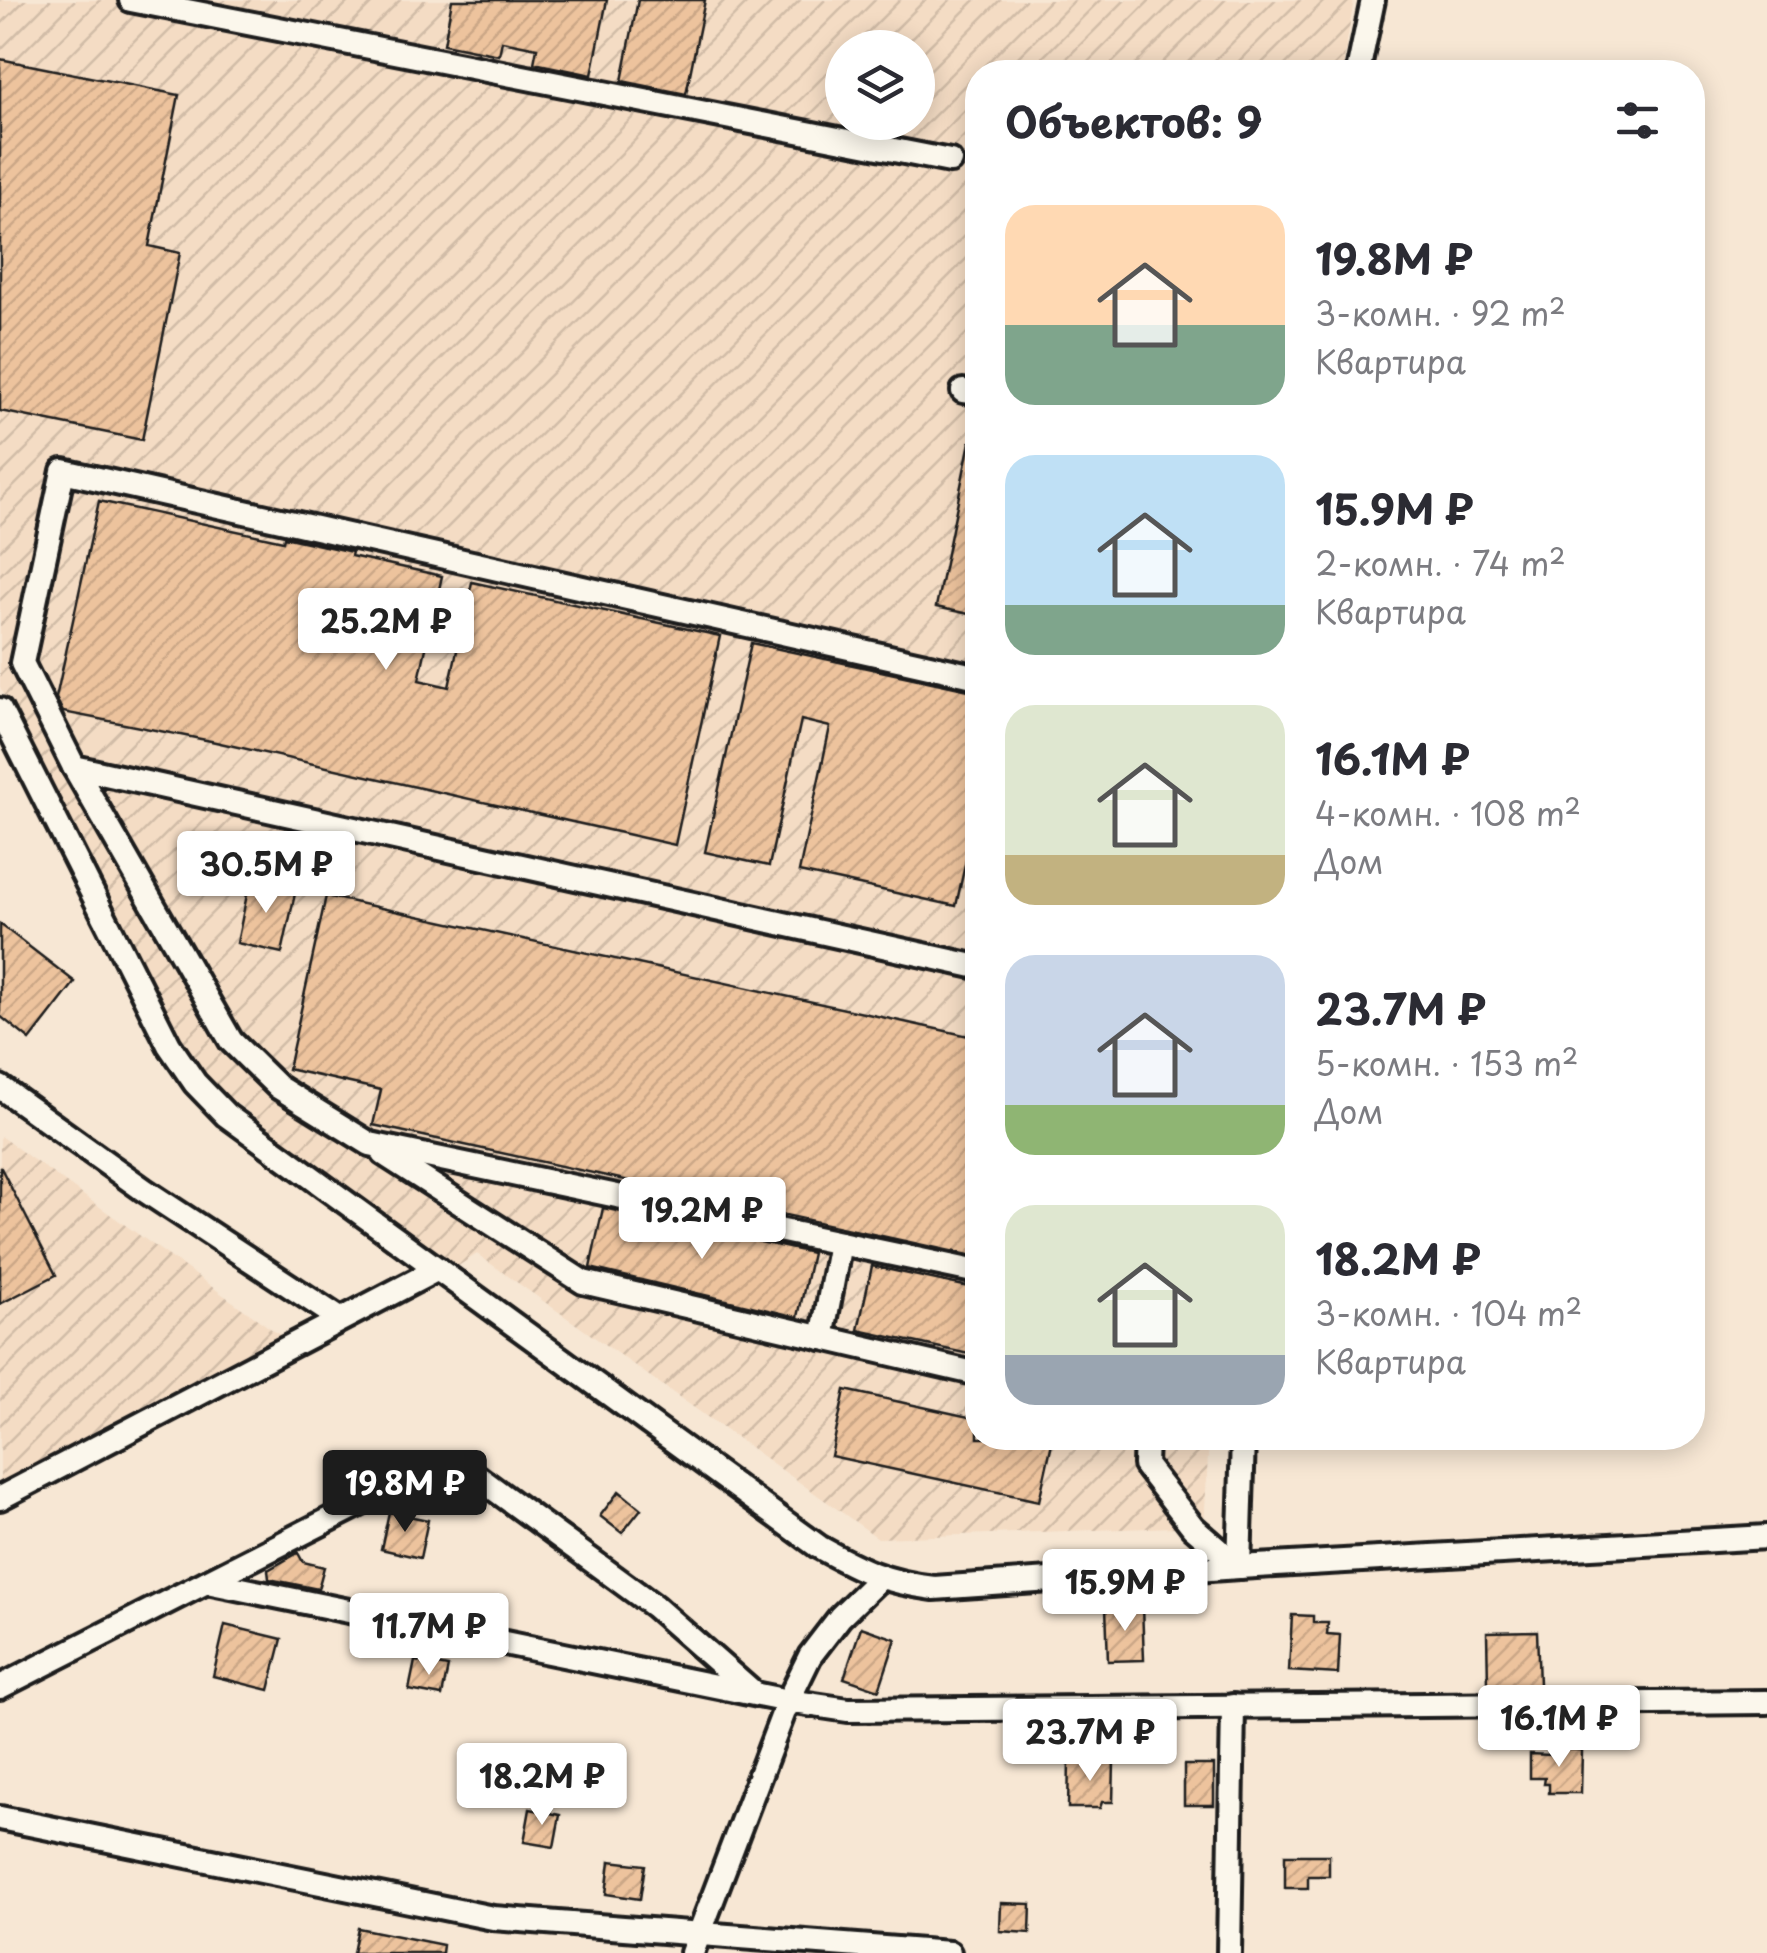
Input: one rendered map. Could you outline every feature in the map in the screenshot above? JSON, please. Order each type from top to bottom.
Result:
[{"type":"street","points":[[131,0],[950,161]]},
{"type":"street","points":[[1360,60],[1373,0]]},
{"type":"street","points":[[965,674],[63,471],[22,663],[74,767],[232,1040],[278,1087],[583,1282],[965,1371]]},
{"type":"street","points":[[0,710],[169,1045],[195,1083],[226,1116],[819,1547],[880,1578],[934,1588],[1239,1566],[1767,1537]]},
{"type":"street","points":[[74,767],[965,964]]},
{"type":"street","points":[[0,1087],[144,1190],[340,1319]]},
{"type":"street","points":[[370,1144],[965,1269]]},
{"type":"street","points":[[822,1338],[840,1243]]},
{"type":"street","points":[[0,1498],[438,1268]]},
{"type":"street","points":[[1145,1450],[1144,1464],[1193,1527],[1239,1566]]},
{"type":"street","points":[[1239,1566],[1244,1450]]},
{"type":"street","points":[[0,1687],[419,1474],[440,1468],[461,1469],[479,1478],[654,1606],[754,1694]]},
{"type":"street","points":[[695,1944],[788,1701],[810,1656],[840,1617],[880,1578]]},
{"type":"street","points":[[207,1582],[848,1710],[1767,1702]]},
{"type":"street","points":[[1229,1953],[1233,1706]]},
{"type":"street","points":[[0,1818],[492,1918],[695,1944],[948,1953]]},
{"type":"shaded area","points":[[0,0],[1354,0],[1344,60],[965,60],[965,1450],[1208,1450],[1204,1526],[878,1538],[477,1254],[452,1270],[191,1068],[0,687]]},
{"type":"shaded area","points":[[0,1136],[284,1338],[0,1485]]},
{"type":"building","points":[[452,0],[607,0],[592,75],[534,63],[537,48],[502,41],[499,55],[444,44]]},
{"type":"building","points":[[638,0],[705,0],[686,94],[622,81]]},
{"type":"building","points":[[0,59],[179,95],[149,246],[180,253],[142,440],[0,411]]},
{"type":"building","points":[[965,466],[965,613],[936,607]]},
{"type":"building","points":[[99,501],[283,541],[284,537],[442,576],[419,680],[449,687],[472,582],[720,636],[675,845],[211,741],[63,712],[56,698]]},
{"type":"building","points":[[751,643],[965,689],[965,865],[956,906],[799,872],[830,727],[801,720],[769,866],[705,852]]},
{"type":"building","points":[[250,880],[296,889],[282,953],[237,943]]},
{"type":"building","points":[[326,896],[965,1035],[965,1254],[373,1125],[381,1090],[288,1069]]},
{"type":"building","points":[[0,924],[75,982],[30,1040],[0,1016]]},
{"type":"building","points":[[0,1166],[56,1275],[0,1304]]},
{"type":"building","points":[[603,1208],[812,1253],[798,1317],[590,1268]]},
{"type":"building","points":[[872,1266],[965,1286],[965,1353],[858,1330]]},
{"type":"building","points":[[845,1390],[965,1416],[965,1450],[1050,1450],[1039,1501],[831,1456]]},
{"type":"building","points":[[619,1491],[641,1509],[622,1533],[600,1516]]},
{"type":"building","points":[[389,1512],[428,1520],[420,1558],[381,1549]]},
{"type":"building","points":[[298,1553],[303,1562],[324,1567],[318,1589],[269,1579],[268,1570]]},
{"type":"building","points":[[1142,1606],[1144,1660],[1108,1661],[1106,1607]]},
{"type":"building","points":[[1292,1615],[1313,1616],[1313,1623],[1328,1623],[1327,1634],[1340,1635],[1338,1674],[1289,1671]]},
{"type":"building","points":[[225,1625],[282,1639],[269,1690],[213,1676]]},
{"type":"building","points":[[861,1627],[896,1639],[879,1690],[844,1678]]},
{"type":"building","points":[[1537,1631],[1539,1685],[1488,1686],[1487,1632]]},
{"type":"building","points":[[415,1661],[448,1667],[442,1696],[409,1690]]},
{"type":"building","points":[[1551,1749],[1582,1750],[1581,1793],[1549,1793],[1545,1778],[1530,1778],[1530,1754],[1551,1755]]},
{"type":"building","points":[[1069,1761],[1114,1762],[1113,1802],[1102,1802],[1100,1808],[1068,1808]]},
{"type":"building","points":[[1184,1765],[1214,1765],[1214,1805],[1184,1805]]},
{"type":"building","points":[[530,1809],[560,1815],[554,1847],[524,1842]]},
{"type":"building","points":[[1285,1855],[1329,1855],[1329,1876],[1308,1876],[1308,1888],[1285,1888]]},
{"type":"building","points":[[610,1861],[645,1865],[640,1899],[606,1894]]},
{"type":"building","points":[[1001,1903],[1031,1904],[1030,1933],[1000,1931]]},
{"type":"building","points":[[358,1928],[443,1945],[442,1953],[353,1953]]}]
